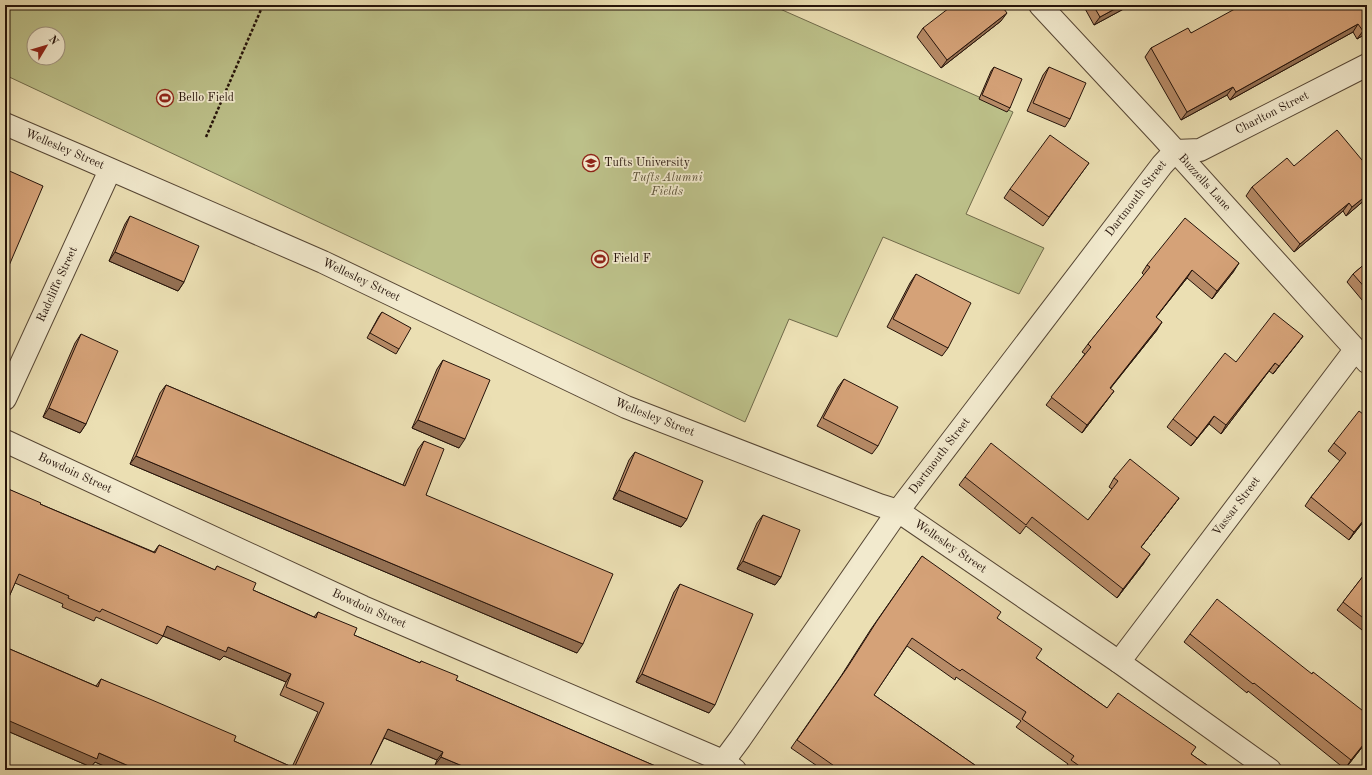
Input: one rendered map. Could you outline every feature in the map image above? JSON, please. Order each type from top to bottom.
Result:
[{"type":"street","name":"Buzzells Lane","points":[[1040,5],[1361,356]]},
{"type":"street","name":"Charlton Street","points":[[1175,151],[1200,150],[1367,65]]},
{"type":"street","name":"Wellesley Street","points":[[5,124],[323,262],[626,407],[898,511],[1119,662],[1270,770]]},
{"type":"street","name":"Dartmouth Street","points":[[725,767],[740,739],[898,511],[1162,165],[1175,151]]},
{"type":"street","name":"Radcliffe Street","points":[[5,399],[110,170]]},
{"type":"street","name":"Vassar Street","points":[[1119,662],[1361,356]]},
{"type":"street","name":"Bowdoin Street","points":[[5,442],[363,607],[725,767]]},
{"type":"path","points":[[206,137],[263,5]]},
{"type":"green space","name":"Tufts Alumni Fields","points":[[5,5],[771,5],[1013,112],[966,214],[1044,248],[1019,294],[883,237],[837,337],[789,319],[745,422],[5,75]]},
{"type":"building","points":[[953,5],[1001,5],[1007,13],[947,60],[923,28]]},
{"type":"building","points":[[1093,5],[1122,5],[1100,17]]},
{"type":"building","points":[[1242,5],[1367,5],[1367,28],[1363,31],[1358,24],[1236,92],[1233,87],[1187,112],[1151,48],[1188,28],[1191,33]]},
{"type":"building","points":[[994,67],[1022,79],[1010,108],[982,95]]},
{"type":"building","points":[[1049,67],[1086,83],[1070,119],[1033,103]]},
{"type":"building","points":[[1337,130],[1367,166],[1367,195],[1352,207],[1349,203],[1300,244],[1252,187],[1287,158],[1294,166]]},
{"type":"building","points":[[1050,135],[1089,163],[1049,217],[1010,189]]},
{"type":"building","points":[[5,169],[43,186],[8,268],[5,269]]},
{"type":"building","points":[[130,216],[199,246],[184,282],[115,252]]},
{"type":"building","points":[[1185,218],[1239,263],[1217,291],[1192,270],[1156,317],[1162,322],[1110,388],[1114,391],[1087,425],[1051,397],[1091,347],[1088,344],[1150,267],[1147,265]]},
{"type":"building","points":[[1367,262],[1367,290],[1353,274]]},
{"type":"building","points":[[916,274],[971,303],[948,348],[893,319]]},
{"type":"building","points":[[382,312],[411,328],[399,349],[370,333]]},
{"type":"building","points":[[1274,313],[1303,336],[1279,366],[1275,363],[1226,425],[1214,416],[1197,438],[1173,419],[1225,353],[1236,362]]},
{"type":"building","points":[[81,334],[118,351],[86,424],[49,408]]},
{"type":"building","points":[[443,360],[490,380],[465,439],[418,420]]},
{"type":"building","points":[[844,379],[898,407],[878,446],[823,418]]},
{"type":"building","points":[[166,385],[405,486],[424,441],[444,449],[426,495],[613,574],[583,644],[136,456]]},
{"type":"building","points":[[1359,411],[1367,417],[1367,516],[1354,532],[1311,497],[1346,453],[1334,443]]},
{"type":"building","points":[[991,443],[1088,520],[1118,481],[1114,478],[1130,459],[1179,498],[1141,547],[1150,554],[1123,589],[1032,517],[1026,525],[965,477]]},
{"type":"building","points":[[635,452],[703,481],[687,519],[619,490]]},
{"type":"building","points":[[6,488],[155,553],[159,545],[215,570],[217,566],[256,583],[253,590],[316,618],[318,612],[357,628],[354,635],[420,663],[421,661],[458,676],[456,680],[660,768],[660,770],[472,770],[441,757],[443,752],[388,729],[368,770],[138,770],[99,753],[97,759],[5,719],[5,647],[98,687],[101,679],[152,700],[236,736],[234,741],[294,768],[324,703],[286,687],[291,674],[228,647],[226,652],[167,626],[163,636],[102,609],[100,612],[68,598],[69,596],[19,574],[5,606]]},
{"type":"building","points":[[763,515],[800,530],[781,577],[743,561]]},
{"type":"building","points":[[922,556],[1001,612],[997,618],[1042,649],[1036,658],[1107,708],[1118,693],[1196,747],[1191,754],[1214,770],[1085,770],[1071,760],[1074,756],[1022,719],[1026,712],[962,669],[960,671],[912,638],[874,695],[982,770],[840,770],[797,740]]},
{"type":"building","points":[[1367,571],[1367,621],[1343,602]]},
{"type":"building","points":[[680,584],[753,614],[715,705],[642,674]]},
{"type":"building","points":[[1217,599],[1312,674],[1313,672],[1367,714],[1367,740],[1351,760],[1190,634]]},
{"type":"place","name":"Bello Field","points":[[165,98]]},
{"type":"place","name":"Tufts University","points":[[591,163]]},
{"type":"place","name":"Field F","points":[[600,259]]}]
